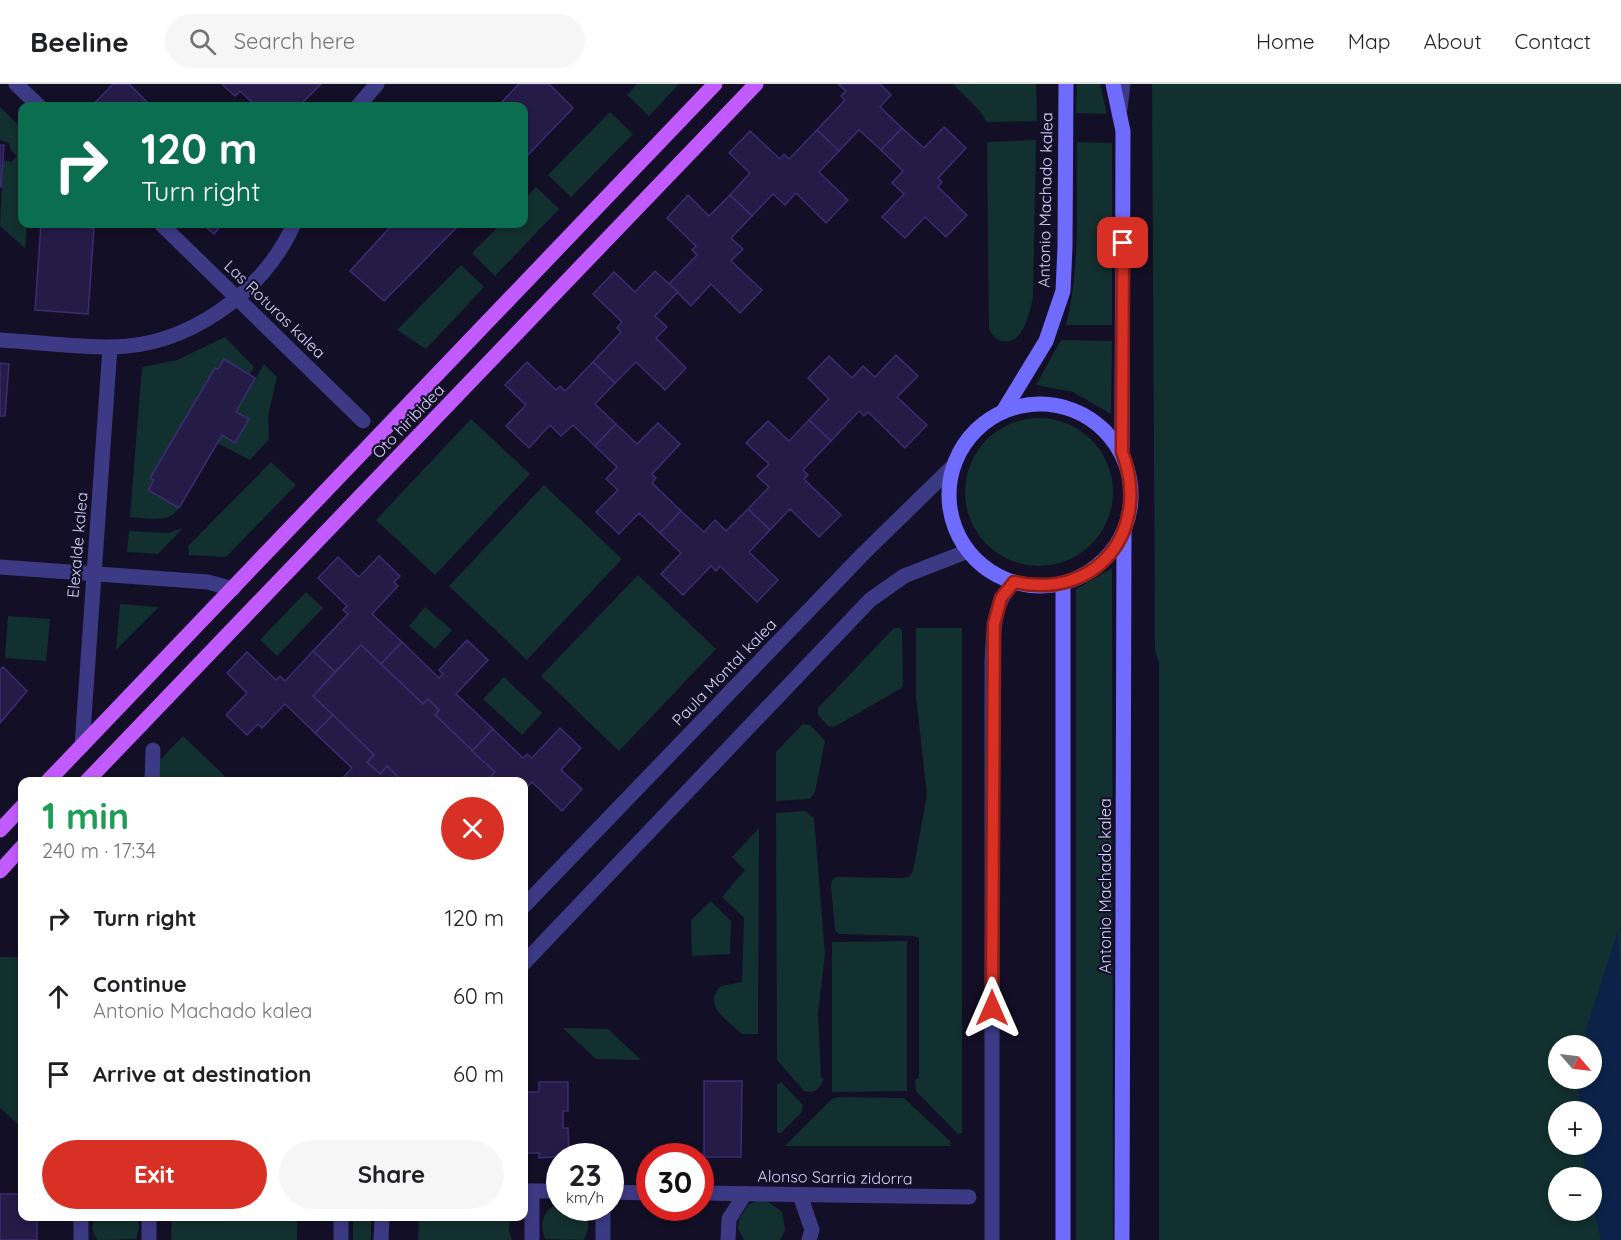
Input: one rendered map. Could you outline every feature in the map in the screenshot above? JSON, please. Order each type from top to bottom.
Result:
[{"type":"main road","name":"Oto hiribidea","points":[[52,777],[715,84]]},
{"type":"main road","name":"Oto hiribidea","points":[[91,777],[756,84]]},
{"type":"main road","name":"Antonio Machado kalea","points":[[1004,410],[1046,341],[1062,291],[1065,248],[1066,84]]},
{"type":"main road","points":[[1113,84],[1123,143],[1122,452]]},
{"type":"main road","points":[[1030,403],[1058,404],[1084,413],[1106,429],[1122,452],[1129,471],[1132,492],[1130,513],[1124,533],[1109,555],[1088,573],[1064,584],[1031,586],[1014,582],[989,570],[968,551],[957,531],[950,510],[949,487],[954,465],[973,433],[1004,410],[1030,403]]},
{"type":"main road","name":"Antonio Machado kalea","points":[[1122,1240],[1124,533]]},
{"type":"main road","points":[[1063,1240],[1064,584]]},
{"type":"main road","points":[[0,830],[18,811]]},
{"type":"main road","points":[[0,871],[18,851]]},
{"type":"street","points":[[16,84],[35,102]]},
{"type":"street","points":[[361,102],[377,84]]},
{"type":"street","points":[[1119,115],[1123,84]]},
{"type":"street","name":"Las Roturas kalea","points":[[165,228],[363,421]]},
{"type":"street","points":[[0,340],[110,347],[143,344],[183,330],[238,297],[269,266],[292,228]]},
{"type":"street","name":"Elexalde kalea","points":[[82,746],[110,347]]},
{"type":"street","name":"Paula Montal kalea","points":[[528,902],[864,553],[954,465]]},
{"type":"street","points":[[528,959],[870,600],[904,576],[968,551]]},
{"type":"street","points":[[0,567],[208,582],[233,589]]},
{"type":"street","points":[[992,1240],[993,651],[996,609],[1001,598],[1014,582]]},
{"type":"street","points":[[152,777],[153,750]]},
{"type":"street","points":[[532,1240],[528,1191],[546,1191]]},
{"type":"street","name":"Alonso Sarria zidorra","points":[[714,1193],[969,1197]]},
{"type":"street","points":[[728,1240],[729,1219],[745,1194]]},
{"type":"street","points":[[800,1195],[812,1230],[809,1240]]},
{"type":"street","points":[[81,1221],[81,1240]]},
{"type":"street","points":[[149,1221],[149,1240]]},
{"type":"street","points":[[341,1221],[341,1240]]},
{"type":"street","points":[[381,1240],[382,1221]]},
{"type":"street","points":[[603,1221],[603,1240]]},
{"type":"green space","points":[[637,84],[679,84],[649,116],[627,95]]},
{"type":"green space","points":[[953,84],[1036,84],[1037,121],[987,122],[979,110]]},
{"type":"green space","points":[[1077,84],[1100,84],[1107,114],[1076,113]]},
{"type":"green space","points":[[1152,84],[1621,84],[1621,1240],[1159,1240],[1159,663],[1155,650]]},
{"type":"green space","points":[[0,107],[18,125],[18,228],[27,228],[25,248],[0,226],[3,160],[11,162],[17,156],[11,151],[9,143],[0,140]]},
{"type":"green space","points":[[610,112],[633,134],[571,197],[548,175]]},
{"type":"green space","points":[[1036,140],[1033,298],[1020,333],[1016,338],[1002,341],[994,336],[989,328],[987,142]]},
{"type":"green space","points":[[1077,142],[1112,143],[1112,325],[1066,325],[1076,257]]},
{"type":"green space","points":[[536,187],[559,209],[495,276],[472,253],[497,228],[528,228],[528,196]]},
{"type":"green space","points":[[461,265],[484,287],[426,349],[397,330]]},
{"type":"green space","points":[[225,337],[254,367],[250,374],[224,359],[218,369],[215,368],[150,478],[154,480],[148,490],[179,508],[175,513],[164,518],[130,517],[142,367],[177,360]]},
{"type":"green space","points":[[1061,340],[1112,341],[1111,414],[1073,392],[1036,385]]},
{"type":"green space","points":[[264,364],[277,377],[268,416],[269,439],[250,460],[217,443],[222,435],[235,443],[249,419],[236,412]]},
{"type":"green space","points":[[1039,418],[1067,423],[1092,439],[1108,464],[1113,492],[1108,520],[1092,545],[1067,561],[1039,566],[1011,561],[986,545],[970,520],[965,492],[970,464],[986,439],[1011,423]]},
{"type":"green space","points":[[471,419],[530,474],[435,575],[376,520]]},
{"type":"green space","points":[[271,462],[296,485],[226,557],[189,555],[188,546]]},
{"type":"green space","points":[[544,485],[622,559],[527,660],[449,586]]},
{"type":"green space","points":[[183,528],[158,554],[127,552],[129,531],[168,533]]},
{"type":"green space","points":[[1112,568],[1113,1240],[1076,1240],[1076,589]]},
{"type":"green space","points":[[638,575],[716,649],[619,751],[541,676]]},
{"type":"green space","points":[[306,592],[323,608],[277,656],[260,640]]},
{"type":"green space","points":[[120,605],[159,607],[116,650]]},
{"type":"green space","points":[[425,607],[452,630],[435,649],[409,626]]},
{"type":"green space","points":[[8,616],[50,619],[46,661],[5,658]]},
{"type":"green space","points":[[894,628],[900,628],[902,631],[903,685],[900,689],[834,727],[828,726],[818,715],[818,708]]},
{"type":"green space","points":[[916,628],[962,628],[962,1133],[958,1134],[916,1091],[915,1080],[919,1078],[919,938],[839,934],[835,930],[831,887],[832,880],[836,877],[902,878],[909,877],[913,871],[927,795],[916,696]]},
{"type":"green space","points":[[504,677],[542,713],[522,735],[483,699]]},
{"type":"green space","points":[[803,724],[810,725],[825,741],[815,792],[810,799],[776,801],[776,752]]},
{"type":"green space","points":[[183,736],[226,777],[159,777],[159,761]]},
{"type":"green space","points":[[805,811],[814,818],[825,954],[818,1014],[821,1078],[824,1078],[819,1087],[811,1092],[804,1091],[777,1060],[776,813]]},
{"type":"green space","points":[[759,828],[758,1034],[742,1034],[719,1013],[714,1000],[721,986],[742,982],[744,918],[722,897],[745,870],[732,857]]},
{"type":"green space","points":[[711,901],[731,921],[730,954],[692,956],[691,920]]},
{"type":"green space","points":[[907,941],[907,1091],[832,1092],[832,942]]},
{"type":"green space","points":[[0,957],[18,957],[18,1124],[0,1108]]},
{"type":"green space","points":[[563,1028],[608,1029],[641,1060],[596,1059]]},
{"type":"green space","points":[[781,1082],[803,1105],[802,1112],[781,1133],[777,1133],[777,1085]]},
{"type":"green space","points":[[838,1097],[904,1098],[951,1142],[950,1146],[785,1146],[832,1099]]},
{"type":"green space","points":[[767,1201],[782,1212],[785,1230],[780,1240],[744,1240],[738,1229],[739,1219],[749,1204]]},
{"type":"green space","points":[[546,1213],[546,1221],[587,1221],[584,1240],[545,1239],[542,1228]]},
{"type":"green space","points":[[93,1221],[138,1221],[136,1239],[97,1240],[92,1229]]},
{"type":"green space","points":[[172,1221],[297,1221],[297,1240],[171,1240]]},
{"type":"green space","points":[[353,1221],[371,1221],[371,1240],[353,1240]]},
{"type":"green space","points":[[419,1221],[510,1221],[509,1231],[512,1240],[418,1240]]},
{"type":"water","points":[[1618,930],[1621,1001],[1621,1240],[1601,1240],[1596,1221],[1602,1221],[1602,1167],[1585,1167],[1584,1155],[1602,1155],[1602,1101],[1579,1101],[1579,1089],[1602,1089],[1602,1035],[1586,1035]]},
{"type":"building","points":[[113,84],[129,84],[147,102],[96,102]]},
{"type":"building","points":[[222,84],[321,84],[303,102],[252,102],[240,91],[235,96]]},
{"type":"building","points":[[519,84],[549,84],[573,108],[528,155],[528,102],[502,102]]},
{"type":"building","points":[[838,84],[880,84],[891,95],[880,107],[902,128],[881,150],[859,130],[839,151],[817,130],[845,100],[841,96],[846,91]]},
{"type":"building","points":[[944,127],[966,148],[938,178],[942,182],[938,187],[967,215],[946,237],[925,217],[905,238],[882,217],[904,194],[892,183],[903,171],[881,150],[902,128],[924,148]]},
{"type":"building","points":[[817,130],[839,151],[819,172],[848,200],[826,223],[796,193],[785,205],[773,194],[752,216],[730,195],[750,173],[729,153],[750,131],[780,159],[784,154],[789,159]]},
{"type":"building","points":[[0,145],[4,145],[1,187],[0,187]]},
{"type":"building","points":[[688,195],[709,216],[730,195],[752,216],[731,238],[743,249],[731,261],[762,290],[740,313],[711,284],[691,306],[669,284],[697,255],[692,250],[696,246],[667,218]]},
{"type":"building","points":[[41,228],[94,228],[88,314],[35,310]]},
{"type":"building","points":[[207,228],[219,228],[214,234]]},
{"type":"building","points":[[389,228],[456,228],[384,301],[350,271]]},
{"type":"building","points":[[655,271],[678,292],[655,316],[667,327],[656,338],[686,368],[665,390],[636,362],[615,383],[593,362],[621,332],[617,328],[622,322],[593,294],[614,272],[635,292]]},
{"type":"building","points":[[896,355],[918,376],[897,397],[927,425],[905,448],[868,412],[864,416],[859,411],[831,441],[809,420],[829,399],[808,378],[829,356],[852,378],[863,366],[875,377]]},
{"type":"building","points":[[224,359],[255,378],[236,412],[249,419],[235,443],[222,435],[179,508],[148,490],[154,480],[150,478],[215,368],[218,369]]},
{"type":"building","points":[[527,362],[556,390],[560,386],[565,391],[593,362],[615,383],[595,404],[616,424],[595,446],[573,425],[561,436],[550,425],[529,448],[506,426],[526,405],[505,385]]},
{"type":"building","points":[[0,363],[9,364],[5,416],[0,416]]},
{"type":"building","points":[[809,420],[831,441],[803,470],[808,475],[804,479],[841,515],[819,537],[790,509],[770,530],[748,509],[769,487],[757,476],[769,464],[746,443],[768,421],[789,441]]},
{"type":"building","points":[[658,423],[680,444],[652,474],[656,478],[652,483],[681,511],[660,533],[639,513],[619,534],[596,512],[618,490],[606,479],[617,467],[595,446],[616,424],[637,444]]},
{"type":"building","points":[[748,509],[770,530],[749,552],[778,580],[757,602],[720,566],[716,571],[711,566],[683,595],[661,574],[681,553],[660,533],[681,511],[704,532],[715,520],[726,531]]},
{"type":"building","points":[[379,556],[400,576],[394,582],[398,586],[372,614],[402,642],[381,664],[361,645],[335,672],[313,651],[348,614],[343,610],[347,606],[318,578],[338,557],[359,577]]},
{"type":"building","points":[[467,640],[488,660],[456,694],[493,729],[472,751],[435,715],[439,710],[428,699],[423,704],[381,664],[402,642],[439,678],[443,674],[439,670]]},
{"type":"building","points":[[361,645],[423,704],[428,699],[439,710],[435,715],[495,772],[490,777],[398,777],[387,766],[380,774],[367,762],[374,755],[313,696]]},
{"type":"building","points":[[313,651],[335,672],[313,696],[333,715],[315,733],[285,704],[262,728],[258,724],[247,735],[226,715],[247,693],[227,673],[247,652],[276,680],[280,676],[285,681]]},
{"type":"building","points":[[3,667],[27,691],[0,723],[0,670]]},
{"type":"building","points":[[333,715],[374,755],[367,762],[380,774],[387,766],[398,777],[344,777],[352,768],[315,733]]},
{"type":"building","points":[[560,728],[581,748],[561,770],[582,789],[562,811],[532,782],[528,786],[528,777],[490,777],[495,772],[472,751],[493,729],[523,758],[527,754],[532,758]]},
{"type":"building","points":[[704,1081],[742,1081],[741,1157],[714,1157],[714,1143],[704,1143]]},
{"type":"building","points":[[539,1082],[568,1082],[568,1111],[563,1111],[563,1128],[568,1128],[569,1143],[546,1143],[546,1158],[539,1158],[539,1153],[528,1153],[528,1092],[539,1092]]},
{"type":"building","points":[[0,1194],[18,1194],[18,1221],[37,1221],[37,1240],[0,1240]]},
{"type":"route","points":[[992,1008],[992,660],[996,609],[1001,598],[1014,582],[1031,586],[1064,584],[1088,573],[1109,555],[1124,533],[1130,513],[1132,492],[1129,471],[1122,452],[1123,243]]}]
